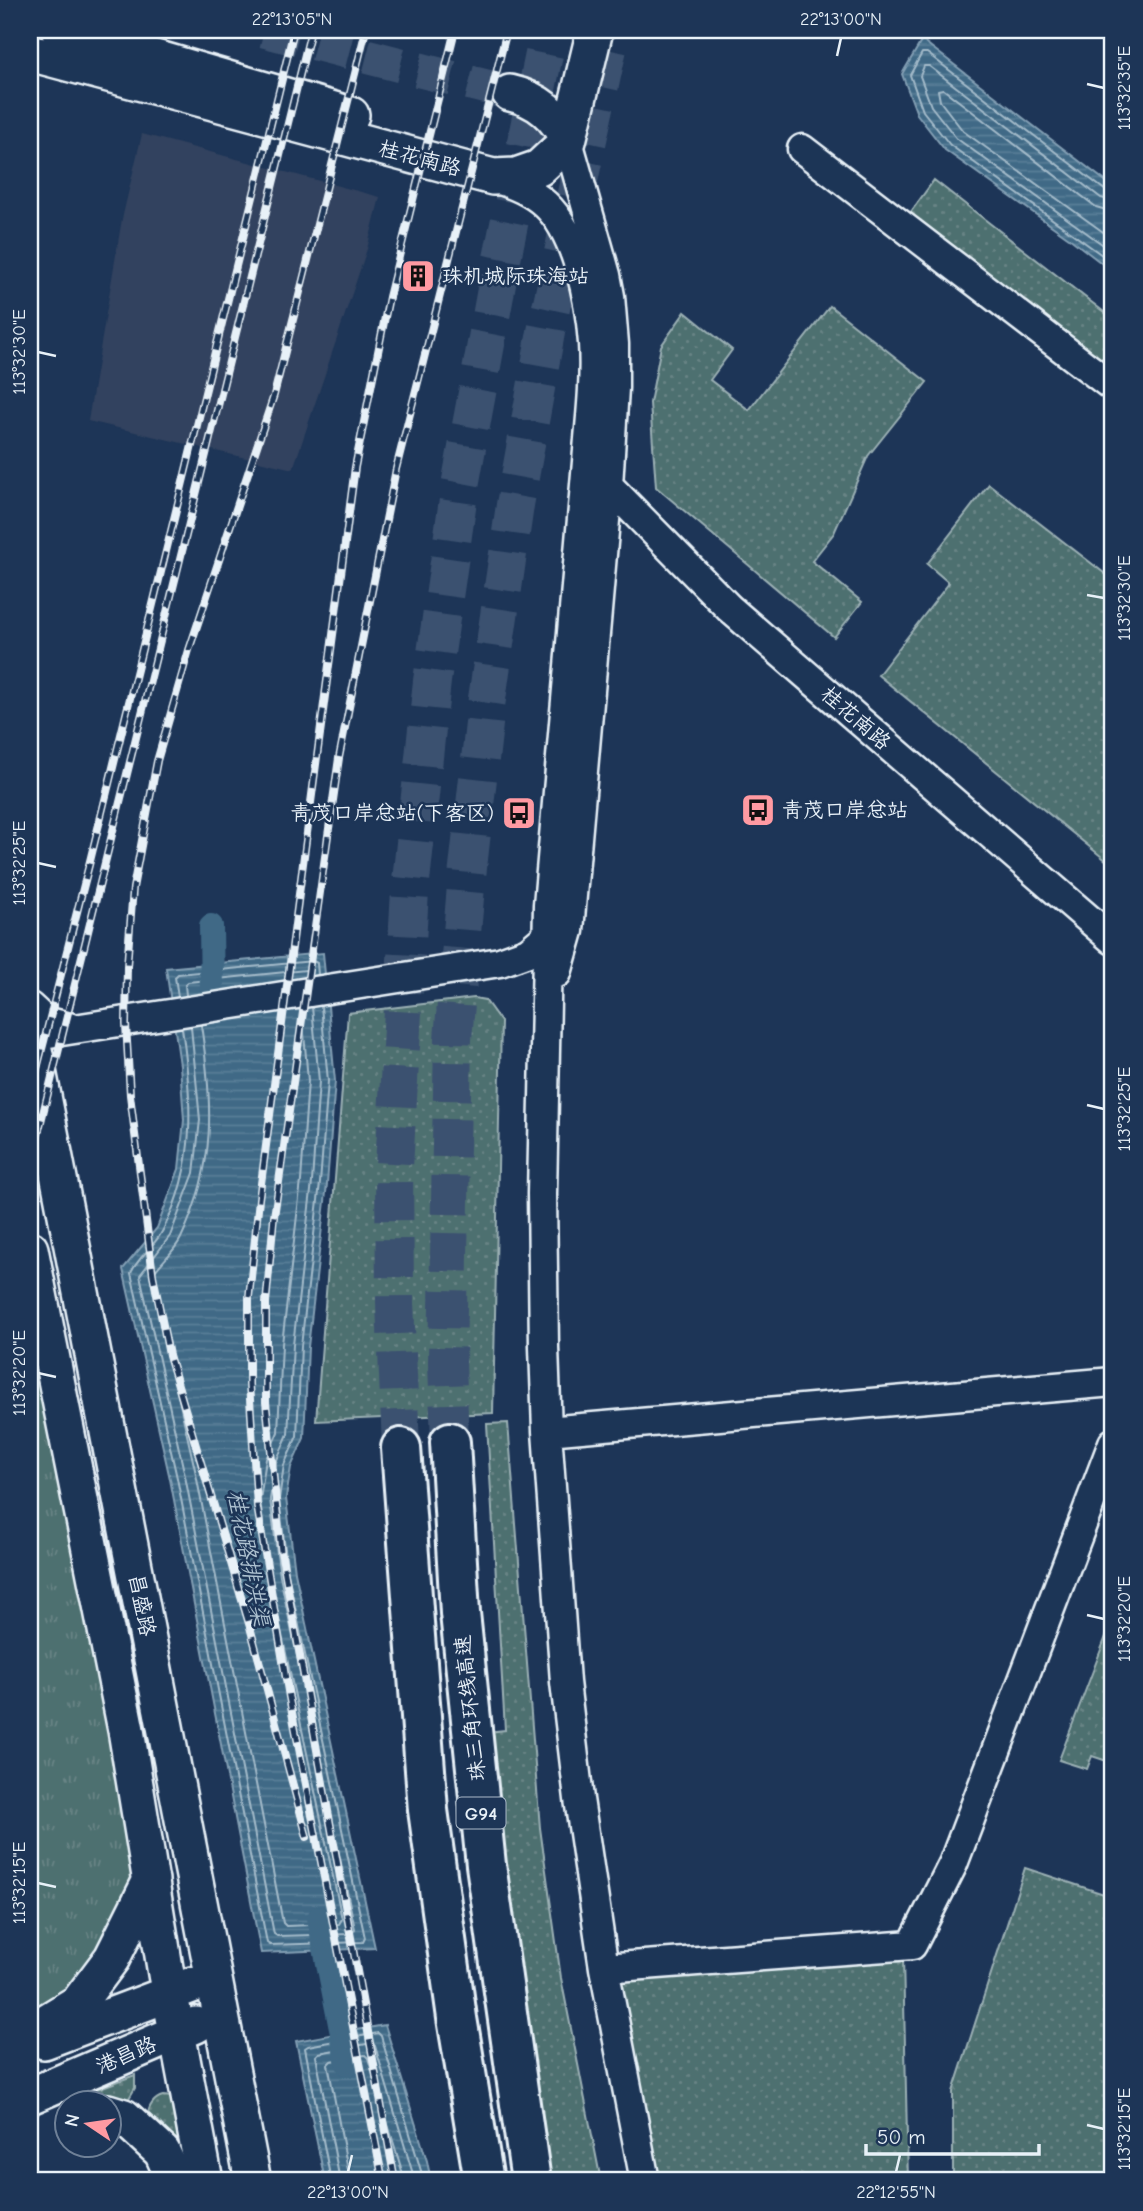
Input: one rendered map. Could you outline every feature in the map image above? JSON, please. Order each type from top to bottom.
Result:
[{"type":"highway","name":"珠三角环线高速","points":[[450,1443],[460,1613],[486,1865],[531,2181]]},
{"type":"highway","name":"G94","points":[[401,1448],[428,1810],[455,2004],[484,2181]]},
{"type":"main road","points":[[59,30],[489,154],[525,159],[569,141]]},
{"type":"main road","points":[[493,177],[516,176],[540,168],[569,141],[595,30]]},
{"type":"main road","name":"桂花南路","points":[[30,53],[493,177]]},
{"type":"main road","points":[[569,141],[562,127],[546,109],[513,94],[553,99],[575,88],[584,75]]},
{"type":"main road","name":"昌盛路","points":[[30,1027],[253,2181]]},
{"type":"main road","name":"昌盛路","points":[[30,1249],[126,1730],[170,1994],[205,2181]]},
{"type":"main road","points":[[30,2032],[79,2002],[112,1958],[151,1880]]},
{"type":"main road","name":"港昌路","points":[[30,2046],[214,1976]]},
{"type":"main road","name":"港昌路","points":[[30,2096],[222,2014]]},
{"type":"main road","points":[[30,2110],[52,2107]]},
{"type":"main road","points":[[122,2116],[162,2152],[175,2181]]},
{"type":"street","points":[[569,141],[611,296],[614,388],[608,486],[558,933],[547,1009],[542,1194],[547,1431],[565,1682],[579,1799],[604,1968],[645,2181]]},
{"type":"street","points":[[802,149],[1113,387]]},
{"type":"street","name":"桂花南路","points":[[493,177],[524,190],[544,203],[561,223],[584,288],[593,341],[594,374],[587,463],[549,886],[558,933]]},
{"type":"street","name":"桂花南路","points":[[587,463],[729,608],[1113,940]]},
{"type":"street","points":[[30,1027],[78,1028],[500,962],[528,952],[558,933]]},
{"type":"street","points":[[500,962],[516,967],[529,976],[547,1009]]},
{"type":"street","points":[[547,1431],[1113,1382]]},
{"type":"street","points":[[604,1968],[912,1945],[953,1864],[1113,1443]]},
{"type":"shaded area","points":[[142,134],[380,197],[367,249],[293,469],[88,421],[122,219]]},
{"type":"green space","points":[[934,180],[1113,319],[1113,387],[905,220]]},
{"type":"green space","points":[[830,306],[927,382],[868,456],[834,533],[812,561],[862,602],[834,637],[656,487],[650,403],[661,346],[685,312],[732,350],[710,380],[749,410]]},
{"type":"green space","points":[[989,484],[1113,580],[1113,866],[878,675],[949,583],[927,564]]},
{"type":"green space","points":[[474,998],[485,1000],[501,1022],[493,1413],[316,1421],[348,1013]]},
{"type":"green space","points":[[30,1264],[150,1880],[111,1958],[30,2031]]},
{"type":"green space","points":[[508,1423],[540,1828],[561,1978],[601,2181],[536,2181],[479,1733],[505,1730],[487,1424]]},
{"type":"green space","points":[[1113,1618],[1113,1763],[1092,1756],[1087,1769],[1059,1760]]},
{"type":"green space","points":[[1025,1868],[1113,1897],[1113,2181],[1049,2181],[1017,2171],[1014,2181],[953,2181],[953,2092]]},
{"type":"green space","points":[[903,1957],[908,2181],[656,2181],[611,1975]]},
{"type":"green space","points":[[135,2075],[135,2088],[125,2105],[122,2103],[122,2088],[100,2088]]},
{"type":"green space","points":[[163,2096],[172,2097],[180,2137],[176,2141],[159,2122],[148,2116],[152,2103]]},
{"type":"water","points":[[922,40],[1113,187],[1113,272],[945,150],[917,114],[902,74]]},
{"type":"water","points":[[323,953],[335,1081],[327,1184],[308,1347],[304,1438],[291,1467],[286,1498],[295,1572],[375,1948],[261,1953],[170,1479],[123,1269],[157,1228],[179,1169],[184,1120],[180,1065],[166,968]]},
{"type":"water","points":[[385,2025],[431,2181],[325,2181],[296,2041]]},
{"type":"waterway","name":"桂花路排洪渠","points":[[211,926],[212,995]]},
{"type":"waterway","name":"桂花路排洪渠","points":[[319,1918],[348,2064]]},
{"type":"tunnel","points":[[264,30],[510,93]]},
{"type":"tunnel","points":[[401,1448],[395,1302],[394,1167],[410,891],[432,681],[460,486],[499,273],[549,30]]},
{"type":"tunnel","points":[[450,1442],[447,1363],[453,1039],[466,886],[486,706],[515,505],[548,321],[612,30]]},
{"type":"railway","points":[[30,1096],[294,30]]},
{"type":"railway","points":[[30,1166],[311,30]]},
{"type":"railway","points":[[307,1837],[250,1627],[169,1355],[153,1275],[130,1095],[126,1024],[127,966],[133,888],[157,761],[189,650],[274,395],[366,30]]},
{"type":"railway","points":[[383,2181],[289,1697],[257,1506],[249,1384],[249,1297],[259,1199],[355,467],[389,297],[455,30]]},
{"type":"railway","points":[[395,2181],[281,1551],[266,1402],[266,1303],[274,1217],[339,758],[396,469],[507,30]]},
{"type":"place","name":"珠机城际珠海站","points":[[418,276]]},
{"type":"place","name":"青茂口岸总站","points":[[758,810]]},
{"type":"place","name":"青茂口岸总站(下客区)","points":[[519,813]]}]
